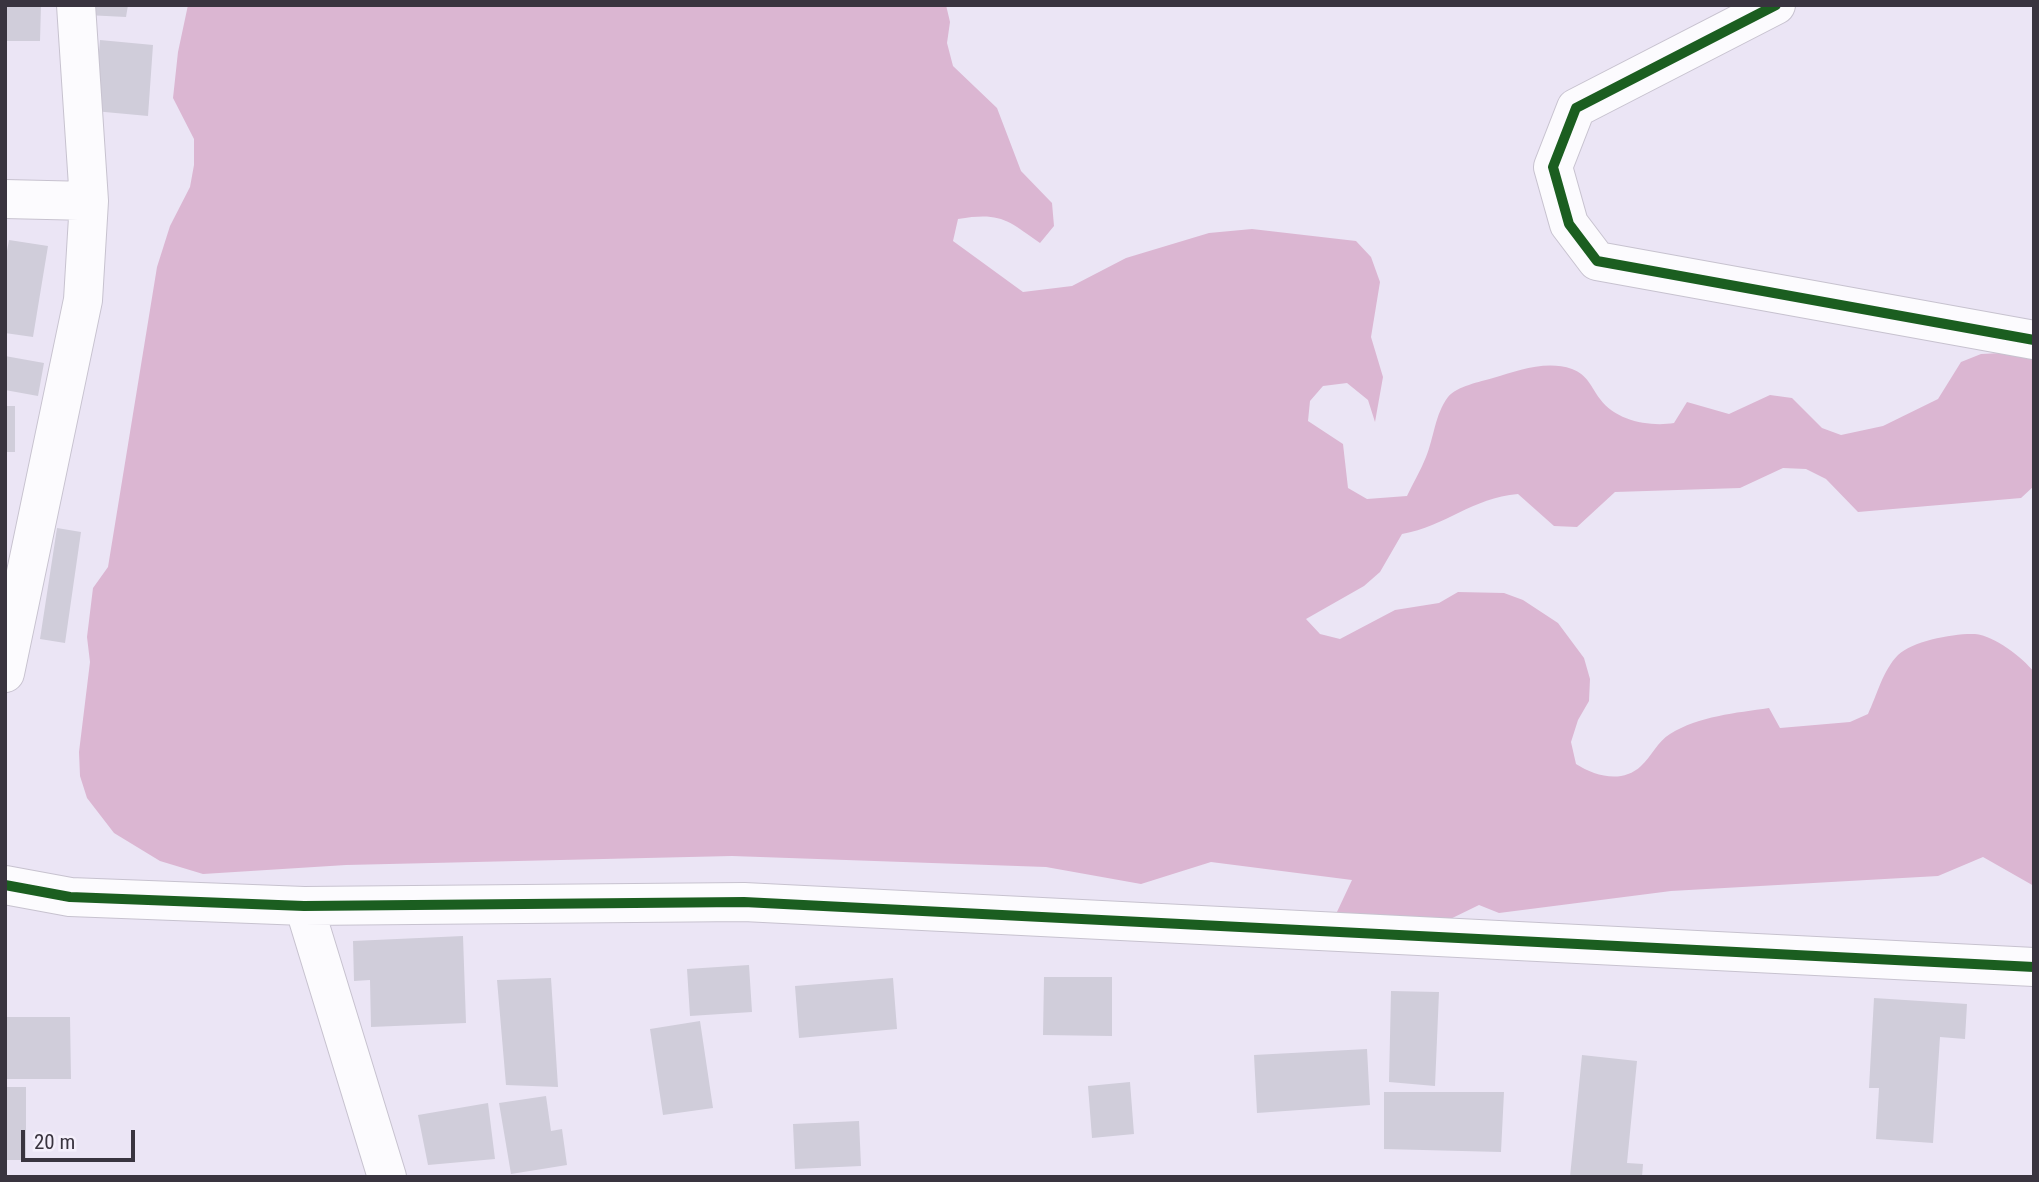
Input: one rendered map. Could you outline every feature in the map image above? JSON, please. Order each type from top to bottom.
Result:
[{"type":"street","points":[[5,673],[83,300],[89,201],[76,5]]},
{"type":"street","points":[[1776,5],[1576,108],[1553,167],[1569,224],[1597,261],[2034,340]]},
{"type":"street","points":[[5,198],[89,201]]},
{"type":"street","points":[[5,886],[70,897],[304,906],[744,902],[2034,967]]},
{"type":"street","points":[[304,906],[387,1177]]},
{"type":"shaded area","points":[[188,5],[946,5],[950,22],[947,43],[953,66],[997,108],[1021,171],[1052,203],[1054,226],[1040,243],[1011,223],[994,217],[958,219],[953,241],[1023,292],[1072,286],[1126,258],[1209,233],[1252,229],[1356,241],[1371,257],[1380,282],[1371,337],[1383,377],[1375,422],[1368,400],[1347,383],[1323,386],[1310,401],[1308,421],[1343,444],[1348,488],[1367,499],[1407,496],[1426,457],[1440,411],[1448,397],[1469,385],[1512,372],[1552,366],[1572,369],[1586,378],[1600,399],[1615,413],[1644,423],[1674,423],[1687,402],[1729,414],[1770,395],[1792,398],[1822,428],[1841,435],[1883,426],[1938,399],[1961,362],[1981,354],[2034,354],[2034,486],[2021,498],[1858,512],[1826,479],[1806,469],[1783,468],[1740,488],[1615,492],[1577,527],[1554,526],[1518,494],[1487,501],[1432,525],[1402,534],[1380,572],[1364,586],[1306,619],[1320,634],[1340,639],[1395,610],[1439,603],[1458,592],[1504,593],[1523,600],[1558,623],[1584,658],[1590,679],[1589,701],[1578,720],[1571,742],[1576,764],[1608,776],[1634,772],[1670,734],[1693,723],[1718,716],[1769,708],[1780,728],[1850,722],[1868,714],[1888,668],[1905,650],[1923,642],[1946,637],[1967,634],[1983,636],[2008,648],[2034,672],[2034,886],[1983,857],[1938,876],[1671,891],[1499,913],[1479,905],[1438,925],[1336,914],[1352,880],[1211,862],[1141,884],[1046,867],[732,856],[346,865],[203,874],[160,861],[114,833],[87,798],[80,776],[79,752],[90,662],[87,637],[93,588],[108,567],[157,267],[170,226],[190,187],[194,165],[194,139],[173,98],[178,52]]},
{"type":"building","points":[[5,5],[41,5],[40,41],[5,41]]},
{"type":"building","points":[[87,5],[128,5],[126,17],[86,15]]},
{"type":"building","points":[[100,40],[153,45],[148,116],[94,111]]},
{"type":"building","points":[[9,240],[48,246],[33,337],[5,333],[5,262]]},
{"type":"building","points":[[5,356],[44,363],[38,396],[5,390]]},
{"type":"building","points":[[5,406],[15,406],[15,452],[5,452]]},
{"type":"building","points":[[57,528],[81,532],[65,643],[40,639]]},
{"type":"building","points":[[463,936],[466,1023],[371,1027],[370,980],[354,981],[353,941]]},
{"type":"building","points":[[749,965],[752,1012],[690,1016],[687,969]]},
{"type":"building","points":[[1044,977],[1112,977],[1112,1036],[1043,1035]]},
{"type":"building","points":[[551,978],[558,1087],[506,1085],[497,980]]},
{"type":"building","points":[[893,978],[897,1029],[799,1038],[795,986]]},
{"type":"building","points":[[1391,991],[1439,992],[1435,1086],[1389,1082]]},
{"type":"building","points":[[1874,998],[1967,1004],[1965,1039],[1940,1037],[1933,1143],[1876,1139],[1879,1088],[1869,1088]]},
{"type":"building","points":[[5,1017],[70,1017],[71,1079],[5,1079]]},
{"type":"building","points":[[700,1021],[713,1108],[663,1115],[650,1029]]},
{"type":"building","points":[[1367,1049],[1370,1105],[1257,1113],[1254,1055]]},
{"type":"building","points":[[1582,1055],[1637,1061],[1627,1163],[1643,1164],[1642,1177],[1570,1177]]},
{"type":"building","points":[[1130,1082],[1134,1134],[1092,1138],[1088,1086]]},
{"type":"building","points":[[5,1087],[26,1087],[26,1160],[5,1160]]},
{"type":"building","points":[[1384,1092],[1504,1092],[1501,1152],[1384,1149]]},
{"type":"building","points":[[546,1096],[551,1131],[562,1129],[567,1165],[511,1174],[499,1103]]},
{"type":"building","points":[[488,1103],[495,1159],[428,1165],[418,1115]]},
{"type":"building","points":[[859,1121],[861,1166],[795,1169],[793,1124]]},
{"type":"cycle path","points":[[1776,5],[1576,108],[1553,167],[1569,224],[1597,261],[2034,340]]},
{"type":"cycle path","points":[[5,885],[70,897],[304,906],[744,902],[2034,967]]}]
